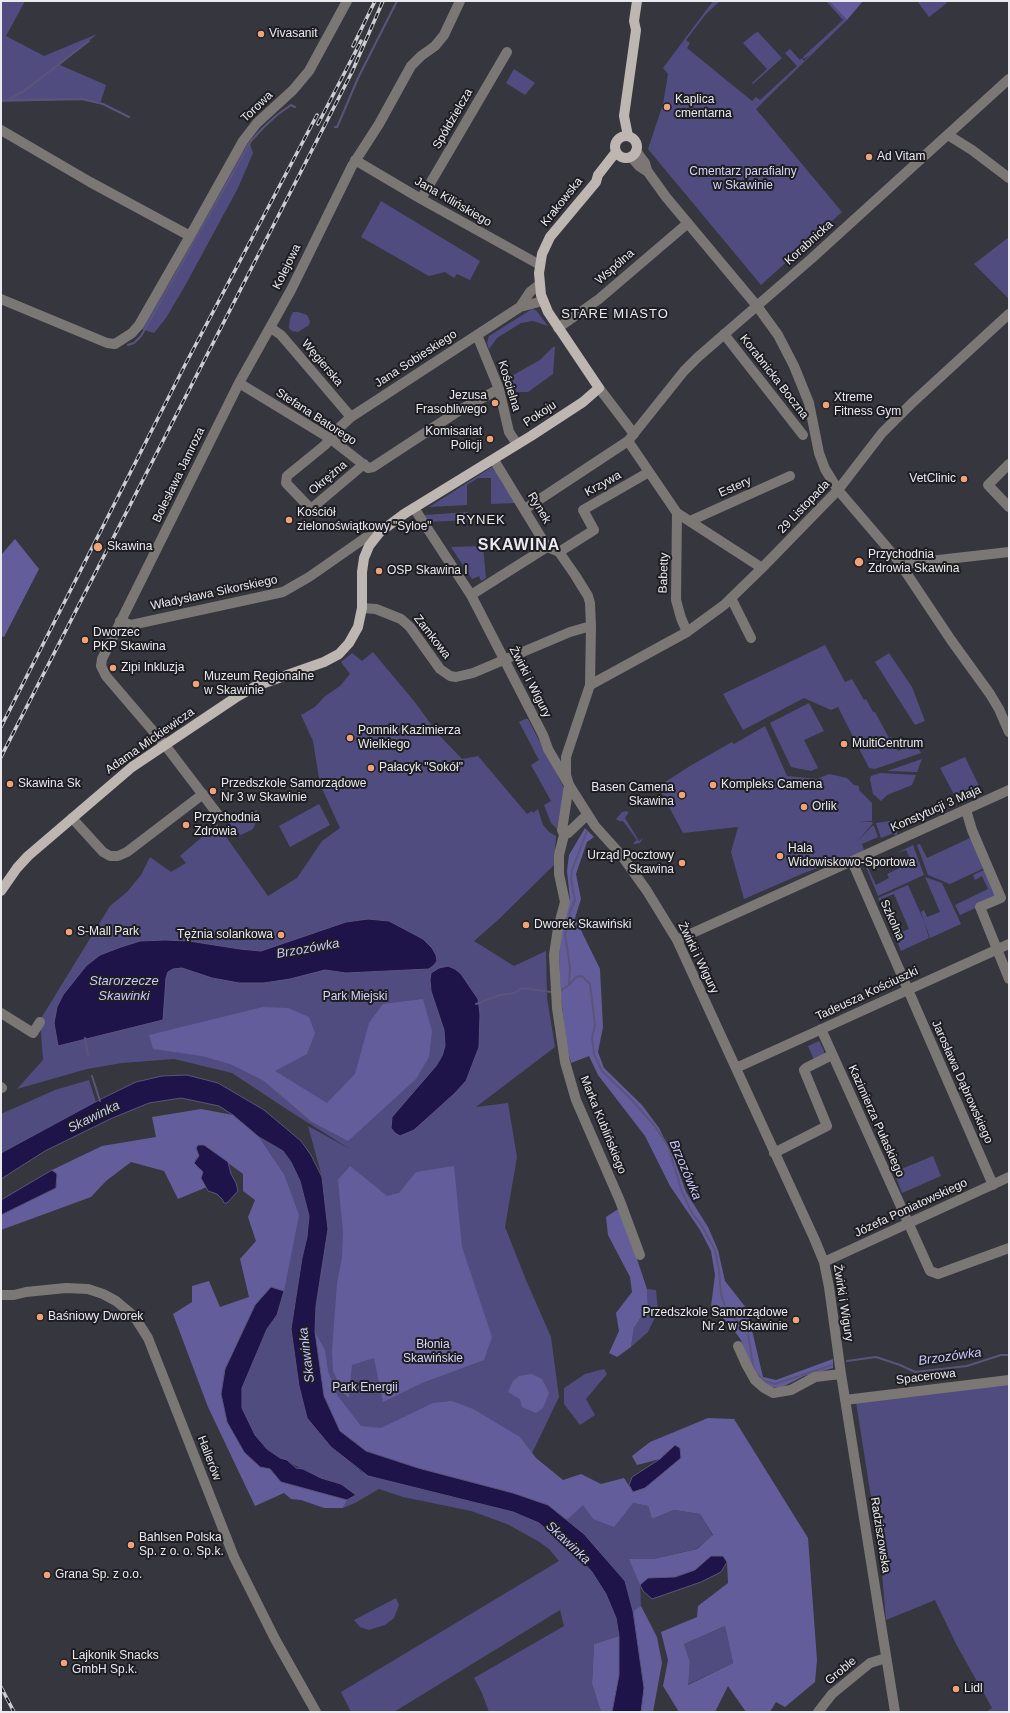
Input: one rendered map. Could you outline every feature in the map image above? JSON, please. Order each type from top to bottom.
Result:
[{"type":"main road","points":[[636,30],[634,22],[637,1]]},
{"type":"main road","points":[[624,136],[614,146],[626,154],[636,141],[624,136],[620,125],[624,116],[636,30],[640,22],[644,1]]},
{"type":"main road","name":"Krakowska","points":[[599,388],[558,328],[543,301],[539,285],[540,265],[544,248],[553,232],[596,182],[598,175],[626,154]]},
{"type":"main road","name":"Pokoju","points":[[494,460],[583,402],[599,388]]},
{"type":"main road","points":[[412,509],[494,460]]},
{"type":"main road","name":"Adama Mickiewicza","points":[[1,891],[22,862],[125,772],[235,698],[256,686],[335,657],[346,647],[353,638],[359,623],[362,608],[362,572],[364,558],[376,536],[390,523],[412,509]]},
{"type":"street","name":"Torowa","points":[[1,299],[62,325],[114,344],[132,334],[139,325],[243,141],[260,120],[293,90],[309,71],[347,1]]},
{"type":"street","name":"Kolejowa","points":[[239,383],[271,328],[355,160],[374,132],[411,66],[421,56],[435,46],[444,35],[460,1]]},
{"type":"street","name":"Spółdzielcza","points":[[421,199],[507,52]]},
{"type":"street","name":"Korabnicka","points":[[524,509],[631,437],[684,371],[1009,79]]},
{"type":"street","points":[[1,130],[90,182],[190,236]]},
{"type":"street","points":[[948,135],[972,150],[1009,178]]},
{"type":"street","points":[[626,154],[645,163],[648,172],[757,306],[778,335],[797,372],[809,403],[819,454],[825,469],[838,490],[902,567],[990,694],[999,709],[1009,732]]},
{"type":"street","name":"Jana Kilińskiego","points":[[355,160],[421,199],[540,265]]},
{"type":"street","name":"Wspólna","points":[[558,328],[598,299],[688,223]]},
{"type":"street","name":"Jana Sobieskiego","points":[[520,307],[530,292],[539,285]]},
{"type":"street","name":"Jana Sobieskiego","points":[[331,439],[339,428],[351,417],[520,307],[543,301]]},
{"type":"street","name":"29 Listopada","points":[[590,685],[687,632],[724,605],[838,490],[882,433],[1009,314]]},
{"type":"street","name":"Węgierska","points":[[271,328],[281,335],[351,417]]},
{"type":"street","name":"Korabnicka Boczna","points":[[724,334],[803,435]]},
{"type":"street","name":"Kościelna","points":[[477,335],[499,390],[509,432],[517,444]]},
{"type":"street","name":"Stefana Batorego","points":[[239,383],[331,439],[364,464]]},
{"type":"street","name":"Bolesława Jamroza","points":[[219,816],[165,745],[106,676],[102,669],[102,659],[239,383]]},
{"type":"street","points":[[599,388],[631,437],[649,472],[677,513],[762,568]]},
{"type":"street","points":[[364,464],[368,468],[373,467],[460,410],[499,390]]},
{"type":"street","name":"Okrężna","points":[[331,439],[293,470],[286,479],[286,483],[309,507],[312,508],[316,506],[364,464]]},
{"type":"street","name":"Rynek","points":[[494,460],[547,547]]},
{"type":"street","points":[[1009,464],[988,485],[1009,507]]},
{"type":"street","name":"Krzywa","points":[[559,552],[594,530],[583,510],[649,472]]},
{"type":"street","name":"Estery","points":[[690,520],[790,476]]},
{"type":"street","points":[[412,509],[471,595],[547,547],[559,552],[588,596],[590,603],[587,627],[590,685],[566,757],[566,775],[569,785]]},
{"type":"street","name":"Babetty","points":[[677,513],[676,600],[687,632]]},
{"type":"street","name":"Władysława Sikorskiego","points":[[120,621],[131,625],[284,592],[303,581],[365,538],[376,536]]},
{"type":"street","points":[[349,549],[364,558]]},
{"type":"street","points":[[902,567],[912,563],[1009,552]]},
{"type":"street","name":"Żwirki i Wigury","points":[[471,595],[552,755],[569,785],[587,815],[643,885],[660,910],[677,940],[736,1068],[778,1151],[824,1262],[839,1361]]},
{"type":"street","points":[[731,598],[751,638]]},
{"type":"street","name":"Zamkowa","points":[[362,608],[376,609],[401,619],[413,631],[437,665],[450,676],[466,676],[587,627]]},
{"type":"street","points":[[552,755],[561,758],[566,757]]},
{"type":"street","name":"Marka Kublińskiego","points":[[569,785],[562,830],[564,835],[559,855],[559,874],[565,902],[558,928],[554,955],[557,1008],[565,1062],[576,1100],[620,1201],[640,1255]]},
{"type":"street","name":"Konstytucji 3 Maja","points":[[677,940],[1009,790]]},
{"type":"street","points":[[72,818],[103,852],[110,856],[118,856],[127,852],[203,794]]},
{"type":"street","points":[[966,810],[972,830],[1001,898],[980,907],[1009,979]]},
{"type":"street","points":[[564,835],[587,815]]},
{"type":"street","name":"Szkolna","points":[[852,861],[908,989]]},
{"type":"street","name":"Tadeusza Kościuszki","points":[[736,1068],[1009,944]]},
{"type":"street","name":"Jarosława Dąbrowskiego","points":[[908,989],[993,1185]]},
{"type":"street","points":[[1,1013],[33,1033],[40,1022]]},
{"type":"street","name":"Kazimierza Pułaskiego","points":[[821,1029],[930,1271],[938,1274],[1009,1248]]},
{"type":"street","points":[[778,1151],[827,1126],[804,1070],[832,1055]]},
{"type":"street","name":"Józefa Poniatowskiego","points":[[824,1262],[1009,1177]]},
{"type":"street","name":"Hallerów","points":[[1,1288],[26,1292]]},
{"type":"street","name":"Hallerów","points":[[1,1295],[14,1295],[26,1292],[73,1288],[96,1291],[116,1301],[128,1310],[139,1322],[150,1344],[234,1557],[272,1632],[316,1712]]},
{"type":"street","points":[[738,1346],[755,1380],[764,1388],[773,1393],[791,1390],[815,1377],[841,1374]]},
{"type":"street","name":"Radziszowska","points":[[839,1361],[895,1712]]},
{"type":"street","name":"Spacerowa","points":[[846,1400],[1009,1380]]},
{"type":"street","name":"Groble","points":[[818,1712],[832,1694],[870,1663],[886,1658]]},
{"type":"green space","points":[[1,1],[25,1],[6,36],[44,56],[97,34],[60,65],[106,85],[100,104],[82,100],[1,102]]},
{"type":"green space","name":"Cmentarz parafialny w Skawinie","points":[[713,1],[720,1],[706,14],[686,40],[690,43],[687,48],[752,101],[756,97],[760,100],[797,66],[785,53],[790,49],[800,60],[802,58],[804,61],[810,55],[804,59],[803,57],[843,20],[826,1],[829,1],[847,20],[756,109],[842,212],[761,285],[648,149],[663,104],[668,74],[663,68]]},
{"type":"green space","points":[[829,1],[863,1],[847,20]]},
{"type":"green space","points":[[917,1],[946,1],[947,3],[929,17]]},
{"type":"green space","points":[[758,32],[782,58],[753,84],[752,83],[767,69],[743,43]]},
{"type":"green space","points":[[514,69],[535,83],[525,95],[506,83]]},
{"type":"green space","points":[[249,141],[253,153],[238,188],[186,284],[166,318],[154,333],[141,329],[172,278]]},
{"type":"green space","points":[[381,201],[480,261],[470,280],[457,274],[454,278],[445,272],[429,276],[361,237]]},
{"type":"green space","points":[[1009,237],[1009,299],[974,264]]},
{"type":"green space","points":[[532,309],[536,310],[548,326],[533,321],[521,323],[497,338],[489,349],[487,343],[489,336]]},
{"type":"green space","points":[[293,312],[307,315],[310,321],[309,325],[298,332],[292,331],[289,328],[290,318]]},
{"type":"green space","points":[[553,347],[555,347],[553,374],[528,392],[507,392],[503,382],[540,360]]},
{"type":"green space","points":[[492,467],[501,478],[500,480],[516,503],[491,504],[491,478],[478,478],[467,485],[467,505],[429,507]]},
{"type":"green space","points":[[468,512],[468,520],[429,522],[425,515]]},
{"type":"green space","points":[[15,539],[39,569],[4,637],[1,636],[1,555]]},
{"type":"green space","points":[[483,546],[486,578],[481,581],[479,576],[472,579],[451,547]]},
{"type":"green space","points":[[825,645],[845,682],[852,679],[864,700],[866,699],[873,712],[875,712],[889,738],[891,737],[898,751],[916,743],[921,753],[875,769],[869,768],[838,707],[831,710],[804,698],[743,730],[723,694]]},
{"type":"green space","name":"Park Miejski","points":[[373,652],[414,701],[439,735],[462,759],[478,756],[527,814],[532,811],[533,813],[538,809],[543,825],[549,832],[556,836],[554,865],[498,920],[474,941],[514,966],[546,951],[547,998],[555,1047],[476,1107],[508,1103],[517,1157],[505,1227],[551,1337],[559,1397],[513,1493],[340,1431],[315,1332],[316,1306],[328,1229],[322,1177],[308,1126],[350,1149],[232,1073],[174,1059],[122,1063],[87,1069],[17,1089],[43,1060],[40,1020],[110,906],[127,892],[141,875],[150,857],[171,872],[186,863],[180,856],[217,824],[268,896],[297,878],[322,841],[340,828],[320,784],[313,741],[301,715],[315,707],[324,697],[340,686],[350,674],[341,662],[352,653],[362,661]]},
{"type":"green space","points":[[889,653],[912,687],[925,721],[915,725],[875,662]]},
{"type":"green space","points":[[809,703],[824,731],[804,740],[818,768],[811,771],[791,767],[770,723]]},
{"type":"green space","points":[[528,719],[564,788],[557,829],[551,823],[544,805],[551,801],[531,765],[539,760],[519,722]]},
{"type":"green space","points":[[765,726],[787,776],[817,779],[829,774],[847,778],[854,785],[859,786],[859,790],[872,803],[872,821],[859,822],[873,823],[857,842],[872,826],[874,826],[878,837],[862,844],[864,850],[857,854],[804,873],[744,899],[731,852],[738,827],[683,833],[659,788],[662,784],[690,766],[732,742],[734,744]]},
{"type":"green space","points":[[965,757],[982,792],[959,804],[940,768]]},
{"type":"green space","points":[[922,759],[917,772],[887,771]]},
{"type":"green space","points":[[880,773],[916,775],[912,785],[887,795],[881,801],[873,794],[870,779],[871,776]]},
{"type":"green space","points":[[319,804],[330,825],[290,847],[279,826]]},
{"type":"green space","points":[[257,810],[257,820],[253,829],[241,835],[233,830],[229,822]]},
{"type":"green space","points":[[622,812],[629,812],[625,818],[639,841],[643,838],[640,843],[633,843],[637,840],[623,821],[616,819]]},
{"type":"green space","points":[[890,821],[897,831],[897,835],[895,836],[894,833],[881,838],[876,823]]},
{"type":"green space","points":[[585,828],[594,837],[587,842],[576,874],[581,899],[575,918],[600,969],[603,1027],[598,1052],[604,1068],[642,1105],[659,1128],[674,1158],[686,1192],[708,1227],[718,1250],[725,1281],[747,1309],[763,1377],[776,1380],[833,1359],[833,1368],[804,1376],[782,1387],[768,1387],[756,1380],[741,1340],[730,1325],[711,1306],[715,1275],[711,1251],[700,1230],[670,1186],[645,1136],[598,1075],[589,1056],[571,1063],[566,1042],[561,997],[559,955],[562,927],[570,900],[567,871],[569,855]]},
{"type":"green space","points":[[972,837],[984,868],[950,884],[928,875],[917,845],[920,844],[927,858]]},
{"type":"green space","points":[[913,845],[924,875],[878,896],[866,867],[875,863],[876,864],[868,868],[876,885],[889,878],[887,874],[912,862],[906,850],[897,853]]},
{"type":"green space","points":[[990,867],[1002,896],[960,915],[955,905],[988,889],[982,876],[975,880],[973,875]]},
{"type":"green space","points":[[925,877],[942,883],[961,924],[930,938],[921,912],[924,910],[927,917],[940,912]]},
{"type":"green space","points":[[908,885],[924,921],[929,938],[901,951],[891,927],[892,926],[896,934],[909,929],[894,894],[881,899],[885,908],[883,909],[878,898]]},
{"type":"green space","points":[[423,999],[432,1031],[429,1057],[416,1079],[348,1141],[312,1122],[264,1081],[230,1064],[202,1056],[153,1049],[149,1035],[263,1007],[288,1008],[309,1017],[315,1033],[307,1054],[275,1071],[327,1103],[355,1074],[369,1023],[383,1004]]},
{"type":"green space","points":[[819,1041],[824,1051],[824,1055],[814,1060],[808,1046]]},
{"type":"green space","points":[[89,1080],[96,1102],[1,1153],[1,1114],[55,1090]]},
{"type":"green space","points":[[201,1109],[233,1115],[259,1137],[284,1174],[299,1215],[284,1291],[271,1287],[225,1369],[260,1467],[270,1469],[281,1482],[347,1500],[343,1508],[324,1508],[301,1500],[291,1499],[284,1493],[255,1506],[208,1407],[173,1314],[192,1302],[192,1286],[209,1281],[220,1307],[249,1297],[240,1259],[256,1241],[248,1217],[255,1200],[243,1191],[243,1174],[204,1145],[196,1148],[200,1155],[195,1160],[197,1167],[203,1172],[201,1178],[207,1187],[178,1199],[164,1171],[131,1162],[106,1181],[91,1197],[1,1230],[1,1215],[56,1188],[57,1174],[52,1170],[102,1146],[156,1137],[152,1117]]},
{"type":"green space","points":[[259,1137],[283,1151],[291,1162],[300,1181],[309,1216],[307,1237],[302,1258],[291,1329],[299,1386],[307,1418],[331,1447],[354,1464],[361,1472],[426,1491],[513,1512],[539,1523],[551,1533],[565,1541],[592,1572],[606,1594],[616,1618],[619,1636],[594,1644],[592,1684],[601,1712],[489,1712],[474,1678],[564,1626],[560,1610],[394,1712],[351,1712],[341,1692],[559,1561],[549,1549],[538,1541],[507,1524],[471,1511],[403,1497],[379,1489],[343,1508],[347,1500],[355,1495],[341,1484],[321,1478],[280,1458],[267,1449],[255,1435],[242,1408],[242,1388],[267,1329],[277,1315],[284,1291],[284,1174]]},
{"type":"green space","points":[[933,1156],[941,1176],[902,1193],[894,1172]]},
{"type":"green space","name":"Błonia Skawińskie","points":[[350,1166],[387,1196],[399,1193],[416,1172],[454,1166],[462,1247],[492,1337],[484,1360],[422,1383],[383,1402],[374,1358],[352,1365],[349,1398],[343,1393],[333,1371],[332,1351],[337,1284],[342,1257],[343,1232],[338,1180]]},
{"type":"green space","points":[[620,1208],[647,1289],[648,1306],[634,1328],[631,1347],[617,1357],[609,1353],[619,1331],[616,1313],[632,1292],[630,1277],[608,1235],[606,1217]]},
{"type":"green space","points":[[647,1289],[656,1290],[658,1311],[648,1332],[631,1347],[634,1328],[648,1306]]},
{"type":"green space","points":[[315,1332],[325,1350],[328,1371],[337,1395],[361,1426],[381,1428],[433,1403],[452,1401],[473,1409],[520,1437],[536,1458],[563,1480],[581,1474],[601,1484],[624,1478],[633,1492],[675,1445],[660,1459],[637,1465],[632,1456],[650,1442],[708,1418],[734,1419],[808,1538],[817,1660],[815,1682],[785,1707],[776,1702],[770,1712],[746,1712],[728,1686],[715,1712],[679,1712],[663,1686],[668,1660],[661,1632],[697,1617],[698,1606],[728,1583],[727,1562],[711,1556],[695,1570],[675,1577],[648,1578],[640,1585],[629,1559],[653,1559],[697,1549],[713,1535],[700,1514],[674,1510],[652,1519],[648,1506],[633,1503],[614,1527],[593,1519],[583,1505],[567,1520],[548,1505],[418,1468],[366,1451],[340,1431],[324,1396]],"holes":[[[725,1626],[733,1663],[688,1685],[690,1662],[684,1644]]]},
{"type":"green space","points":[[604,1369],[607,1374],[586,1399],[595,1415],[580,1425],[564,1404],[564,1388],[585,1374]]},
{"type":"green space","points":[[532,1374],[542,1379],[549,1393],[543,1408],[536,1413],[522,1407],[520,1399],[508,1392],[513,1381],[519,1376]]},
{"type":"green space","points":[[1009,1384],[1009,1712],[986,1712],[992,1708],[956,1644],[935,1600],[886,1620],[881,1561],[856,1402]]},
{"type":"green space","points":[[633,1503],[648,1506],[652,1519],[674,1510],[700,1514],[713,1536],[696,1549],[653,1559],[630,1559],[640,1585],[641,1606],[633,1611],[625,1581],[584,1534],[567,1520],[583,1504],[593,1519]]},
{"type":"green space","points":[[396,1598],[399,1605],[394,1618],[385,1625],[369,1630],[360,1627],[354,1620]]},
{"type":"green space","points":[[641,1606],[657,1637],[662,1663],[653,1712],[641,1712],[644,1688],[633,1611]]},
{"type":"green space","points":[[725,1626],[733,1663],[687,1685],[690,1662],[684,1644]]},
{"type":"green space","points":[[619,1636],[619,1675],[612,1712],[601,1712],[592,1684],[594,1644]]},
{"type":"water","name":"Starorzecze Skawinki","points":[[368,919],[389,921],[423,939],[432,948],[436,955],[437,961],[429,969],[346,973],[325,970],[290,979],[264,983],[239,983],[212,978],[182,968],[173,969],[168,972],[166,978],[163,1020],[58,1046],[54,1023],[57,1007],[63,995],[86,966],[100,955],[140,941],[165,940],[189,941],[261,951],[346,922]]},
{"type":"water","points":[[448,966],[461,974],[478,999],[480,1014],[479,1047],[466,1081],[454,1094],[414,1130],[400,1136],[391,1128],[392,1117],[436,1066],[442,1056],[445,1046],[444,1030],[431,991],[430,980],[431,973],[439,968]]},
{"type":"water","name":"Skawinka","points":[[187,1075],[218,1083],[264,1110],[301,1141],[311,1155],[322,1177],[328,1229],[316,1306],[315,1332],[324,1396],[340,1431],[366,1451],[418,1468],[513,1493],[548,1505],[584,1534],[625,1581],[633,1611],[644,1688],[641,1712],[612,1712],[619,1675],[619,1636],[616,1618],[606,1594],[592,1572],[565,1541],[551,1533],[539,1523],[513,1512],[368,1476],[331,1447],[307,1418],[299,1386],[291,1329],[302,1258],[307,1237],[309,1216],[300,1181],[291,1162],[283,1151],[259,1137],[233,1115],[219,1106],[181,1098],[149,1103],[110,1119],[45,1151],[1,1179],[1,1153],[99,1100],[136,1082],[162,1076]]},
{"type":"water","points":[[198,1145],[204,1145],[228,1162],[238,1191],[227,1203],[224,1203],[217,1194],[208,1191],[201,1178],[203,1172],[194,1163],[199,1156],[196,1148]]},
{"type":"water","points":[[52,1170],[57,1174],[56,1188],[1,1215],[1,1200]]},
{"type":"water","points":[[271,1287],[284,1291],[277,1315],[267,1329],[242,1388],[242,1408],[255,1435],[267,1449],[280,1458],[287,1460],[296,1468],[303,1469],[321,1478],[341,1484],[356,1495],[347,1500],[281,1482],[270,1469],[260,1467],[244,1452],[227,1422],[221,1394],[225,1369],[255,1305]]},
{"type":"water","points":[[675,1445],[680,1448],[681,1458],[645,1488],[633,1492],[629,1485],[632,1477],[660,1459]]},
{"type":"water","points":[[711,1556],[723,1556],[727,1562],[721,1572],[701,1582],[652,1599],[643,1591],[640,1585],[648,1578],[675,1577],[695,1570]]},
{"type":"waterway","points":[[335,127],[338,125],[358,78],[397,1]]},
{"type":"waterway","points":[[11,98],[24,91],[89,41]]},
{"type":"waterway","points":[[1,100],[82,99],[103,104],[129,117]]},
{"type":"waterway","points":[[128,345],[134,343],[141,336],[251,141],[277,115],[291,105],[295,107]]},
{"type":"waterway","points":[[569,984],[570,968],[565,934],[569,922],[570,912],[575,900],[571,879],[572,870],[587,831]]},
{"type":"waterway","name":"Brzozówka","points":[[560,991],[569,985],[576,977],[582,976],[590,984],[595,1025],[592,1038],[594,1054],[602,1071],[631,1099],[654,1125],[668,1146],[682,1192],[692,1213],[702,1226],[715,1250],[719,1270],[721,1294],[725,1307],[735,1319],[747,1327],[753,1365],[756,1373],[764,1381],[775,1384],[832,1365]]},
{"type":"waterway","name":"Brzozówka","points":[[476,1004],[500,995],[515,993],[522,988],[551,992]]},
{"type":"waterway","name":"Brzozówka","points":[[85,1038],[88,1056]]},
{"type":"waterway","name":"Brzozówka","points":[[92,1076],[100,1101]]},
{"type":"waterway","name":"Brzozówka","points":[[847,1361],[876,1357],[915,1372],[967,1366],[1001,1355],[1009,1355]]},
{"type":"railway","points":[[353,46],[375,1]]},
{"type":"railway","points":[[1,757],[352,72],[383,1]]},
{"type":"railway","points":[[318,124],[361,41]]},
{"type":"railway","points":[[1,727],[185,365],[317,115]]},
{"type":"railway","points":[[1,1687],[14,1712]]},
{"type":"place","name":"Vivasanit","points":[[261,34]]},
{"type":"place","name":"Kaplica cmentarna","points":[[667,107]]},
{"type":"place","name":"Ad Vitam","points":[[869,157]]},
{"type":"place","name":"Jezusa Frasobliwego","points":[[495,403]]},
{"type":"place","name":"Xtreme Fitness Gym","points":[[826,405]]},
{"type":"place","name":"Komisariat Policji","points":[[490,439]]},
{"type":"place","name":"VetClinic","points":[[964,479]]},
{"type":"place","name":"Kościół zielonoświątkowy \"Syloe\"","points":[[289,520]]},
{"type":"place","name":"Skawina","points":[[98,547]]},
{"type":"place","name":"Przychodnia Zdrowia Skawina","points":[[859,562]]},
{"type":"place","name":"OSP Skawina I","points":[[379,571]]},
{"type":"place","name":"Dworzec PKP Skawina","points":[[85,640]]},
{"type":"place","name":"Zipi Inkluzja","points":[[113,668]]},
{"type":"place","name":"Muzeum Regionalne w Skawinie","points":[[196,684]]},
{"type":"place","name":"Pomnik Kazimierza Wielkiego","points":[[350,738]]},
{"type":"place","name":"MultiCentrum","points":[[844,744]]},
{"type":"place","name":"Pałacyk \"Sokół\"","points":[[371,768]]},
{"type":"place","name":"Skawina Sk","points":[[10,784]]},
{"type":"place","name":"Kompleks Camena","points":[[713,785]]},
{"type":"place","name":"Przedszkole Samorządowe Nr 3 w Skawinie","points":[[213,791]]},
{"type":"place","name":"Basen Camena Skawina","points":[[682,795]]},
{"type":"place","name":"Orlik","points":[[804,807]]},
{"type":"place","name":"Przychodnia Zdrowia","points":[[186,825]]},
{"type":"place","name":"Hala Widowiskowo-Sportowa","points":[[780,856]]},
{"type":"place","name":"Urząd Pocztowy Skawina","points":[[682,863]]},
{"type":"place","name":"Dworek Skawiński","points":[[526,925]]},
{"type":"place","name":"S-Mall Park","points":[[69,932]]},
{"type":"place","name":"Tężnia solankowa","points":[[281,935]]},
{"type":"place","name":"Baśniowy Dworek","points":[[40,1317]]},
{"type":"place","name":"Przedszkole Samorządowe Nr 2 w Skawinie","points":[[796,1320]]},
{"type":"place","name":"Bahlsen Polska Sp. z o. o. Sp.k.","points":[[131,1545]]},
{"type":"place","name":"Grana Sp. z o.o.","points":[[47,1575]]},
{"type":"place","name":"Lajkonik Snacks GmbH Sp.k.","points":[[64,1663]]},
{"type":"place","name":"Lidl","points":[[956,1689]]},
{"type":"district","name":"STARE MIASTO","points":[[615,314]]},
{"type":"district","name":"RYNEK","points":[[481,520]]},
{"type":"district","name":"SKAWINA","points":[[519,546]]},
{"type":"park label","name":"Park Energii","points":[[365,1388]]}]
